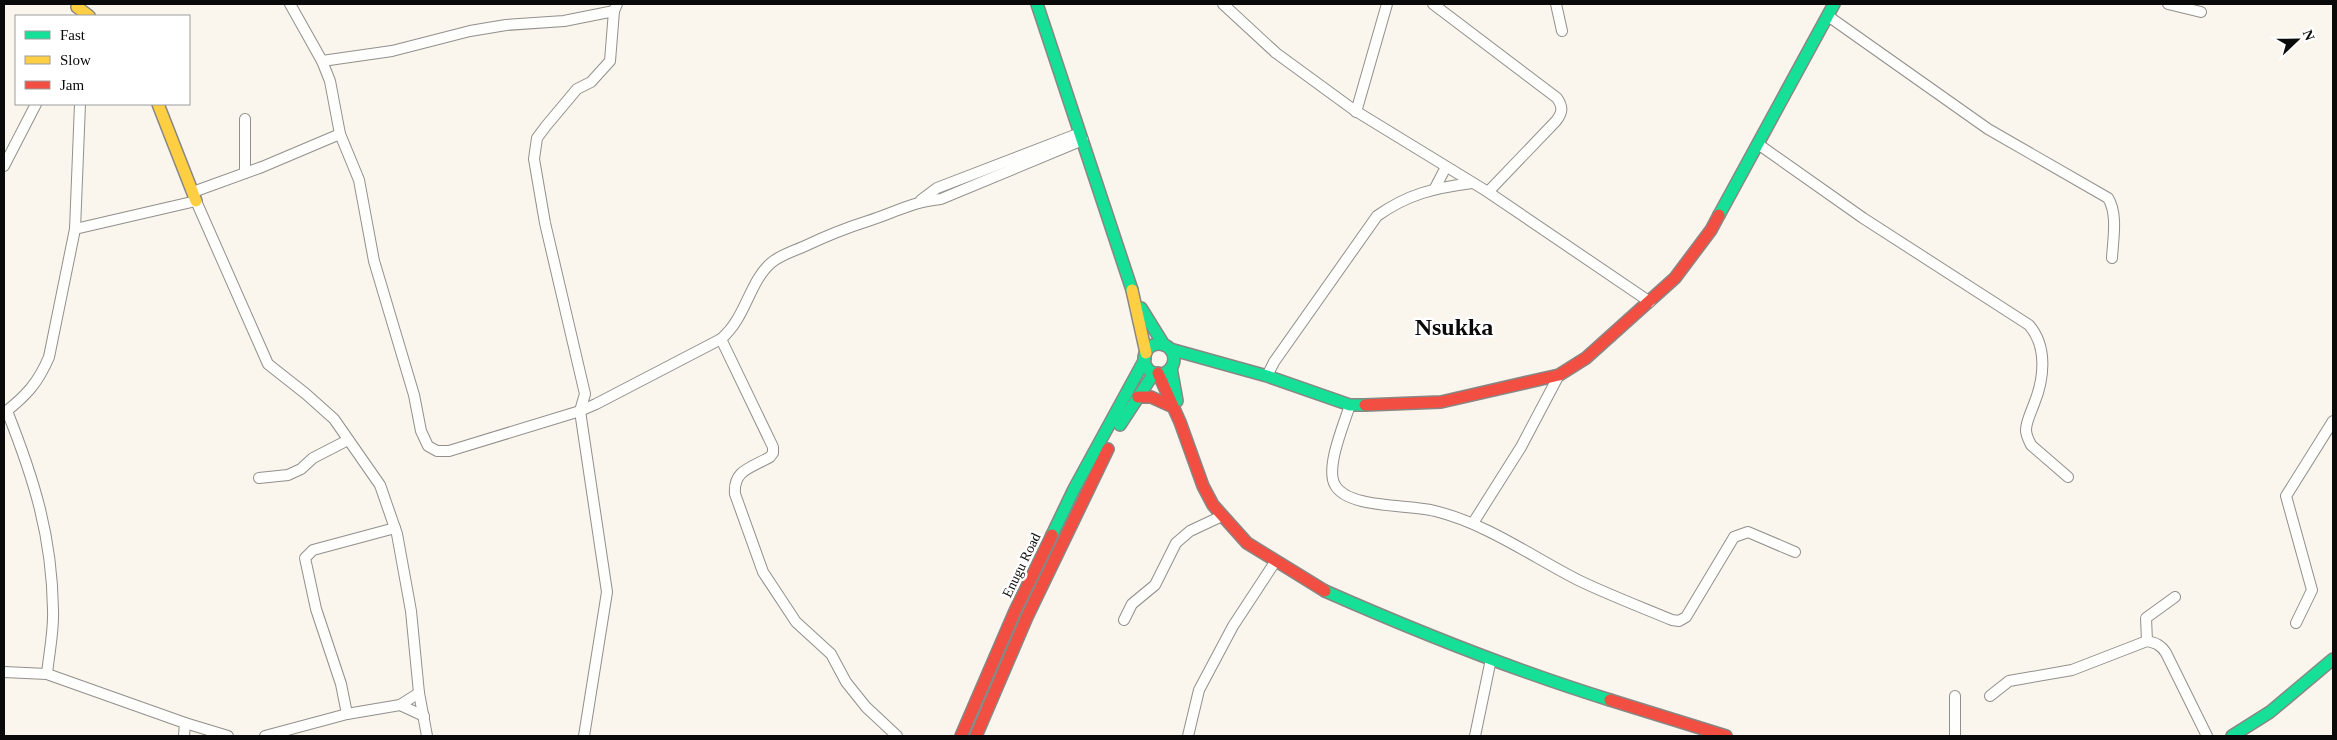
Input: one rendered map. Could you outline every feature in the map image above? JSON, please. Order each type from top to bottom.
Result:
[{"type":"main road","points":[[1037,4],[1135,300],[1147,367],[1156,373],[1173,407],[1203,486],[1222,516],[1247,543],[1275,562],[1328,591],[1396,622],[1554,683],[1726,736]]},
{"type":"main road","points":[[1145,356],[1153,345],[1167,347],[1206,360],[1267,376],[1350,405],[1441,402],[1559,375],[1586,358],[1650,302],[1675,278],[1711,230],[1831,8]]},
{"type":"main road","points":[[158,105],[195,196]]},
{"type":"main road","points":[[1135,300],[1174,357],[1172,366],[1180,422]]},
{"type":"main road","name":"Enugu Road","points":[[961,736],[1015,611],[1074,489],[1145,356]]},
{"type":"main road","points":[[1156,373],[1163,373],[1172,366],[1206,360]]},
{"type":"main road","points":[[976,736],[1027,617],[1082,502],[1124,419],[1156,373]]},
{"type":"main road","points":[[1138,397],[1160,400],[1173,407]]},
{"type":"main road","points":[[2232,736],[2270,712],[2333,659]]},
{"type":"street","points":[[290,4],[322,60],[330,81],[340,134],[359,180],[374,261],[414,395],[421,431],[428,446],[437,451],[449,451],[580,411],[596,404],[721,339],[737,322],[762,274],[771,263],[849,226],[868,221],[921,201],[937,188],[1081,136]]},
{"type":"street","points":[[1223,4],[1276,53],[1356,112],[1488,192],[1650,302]]},
{"type":"street","points":[[1356,112],[1387,4]]},
{"type":"street","points":[[1433,4],[1557,98],[1562,105],[1562,113],[1556,121],[1488,192]]},
{"type":"street","points":[[1556,4],[1562,31]]},
{"type":"street","points":[[2168,4],[2201,12]]},
{"type":"street","points":[[322,60],[392,51],[470,31],[506,25],[564,21],[615,8],[610,61],[591,82],[577,89],[546,126],[537,138],[534,160],[545,223],[585,394],[580,411],[607,592],[584,736]]},
{"type":"street","points":[[1831,8],[1988,129],[2108,198],[2114,214],[2112,258]]},
{"type":"street","points":[[4,166],[35,105]]},
{"type":"street","points":[[47,674],[54,611],[50,565],[42,512],[29,466],[5,412],[33,388],[41,376],[49,357],[75,229],[80,105]]},
{"type":"street","points":[[245,119],[245,173]]},
{"type":"street","points":[[75,229],[195,196],[340,134]]},
{"type":"street","points":[[1758,144],[1863,218],[2029,325],[2035,332],[2042,361],[2042,384],[2026,429],[2027,438],[2031,445],[2068,477]]},
{"type":"street","points":[[1435,188],[1446,167]]},
{"type":"street","points":[[1267,376],[1274,362],[1377,216],[1395,203],[1435,188],[1472,183]]},
{"type":"street","points":[[195,196],[268,364],[334,419],[380,485],[395,528],[411,612],[419,693],[427,736]]},
{"type":"street","points":[[721,339],[773,447],[773,453],[770,457],[740,474],[734,484],[735,494],[763,572],[796,622],[832,654],[846,682],[866,707],[897,736]]},
{"type":"street","points":[[1473,523],[1521,447],[1559,375]]},
{"type":"street","points":[[585,394],[596,404]]},
{"type":"street","points":[[1350,405],[1332,472],[1334,484],[1341,494],[1359,501],[1433,510],[1473,523],[1578,580],[1672,620],[1679,621],[1686,617],[1734,537],[1748,532],[1795,552]]},
{"type":"street","points":[[2296,623],[2312,590],[2286,496],[2333,421]]},
{"type":"street","points":[[259,478],[288,475],[301,468],[313,458],[348,440]]},
{"type":"street","points":[[1124,620],[1132,604],[1155,585],[1176,543],[1190,531],[1222,516]]},
{"type":"street","points":[[347,714],[341,684],[316,609],[306,558],[313,550],[395,528]]},
{"type":"street","points":[[1189,736],[1199,690],[1233,626],[1275,562]]},
{"type":"street","points":[[2147,641],[2146,618],[2175,597]]},
{"type":"street","points":[[1990,696],[2009,681],[2072,670],[2147,641],[2162,647],[2166,653],[2207,736]]},
{"type":"street","points":[[1475,736],[1491,659]]},
{"type":"street","points":[[4,672],[47,674],[185,724],[228,736]]},
{"type":"street","points":[[265,736],[277,735],[347,714],[400,705],[419,693]]},
{"type":"street","points":[[1955,696],[1955,736]]},
{"type":"street","points":[[400,705],[424,716]]},
{"type":"street","points":[[184,736],[185,724]]},
{"type":"traffic: fast","points":[[1037,4],[1132,290]]},
{"type":"traffic: fast","points":[[1719,215],[1834,4]]},
{"type":"traffic: fast","points":[[1141,308],[1164,345]]},
{"type":"traffic: fast","points":[[1159,344],[1165,345],[1173,353],[1174,359],[1173,365],[1165,373],[1159,374],[1153,373],[1145,365],[1144,359],[1145,353],[1153,345],[1159,344]]},
{"type":"traffic: fast","points":[[1170,349],[1267,376],[1350,405],[1365,405]]},
{"type":"traffic: fast","points":[[1052,535],[1074,489],[1145,359]]},
{"type":"traffic: fast","points":[[1171,368],[1177,401]]},
{"type":"traffic: fast","points":[[1120,425],[1154,373]]},
{"type":"traffic: fast","points":[[1325,591],[1466,650],[1610,700]]},
{"type":"traffic: fast","points":[[2232,736],[2270,712],[2333,659]]},
{"type":"traffic: slow","points":[[77,7],[88,15]]},
{"type":"traffic: slow","points":[[158,105],[196,201]]},
{"type":"traffic: slow","points":[[1132,290],[1146,353]]},
{"type":"traffic: jam","points":[[1365,405],[1441,402],[1559,375],[1586,358],[1675,278],[1711,230],[1719,215]]},
{"type":"traffic: jam","points":[[1158,373],[1180,422],[1203,486],[1213,505],[1247,543],[1325,591]]},
{"type":"traffic: jam","points":[[1138,397],[1151,397],[1173,407]]},
{"type":"traffic: jam","points":[[976,736],[1027,617],[1108,449]]},
{"type":"traffic: jam","points":[[961,736],[1015,611],[1052,535]]},
{"type":"traffic: jam","points":[[1610,700],[1726,736]]},
{"type":"district","name":"Nsukka","points":[[1454,327]]}]
